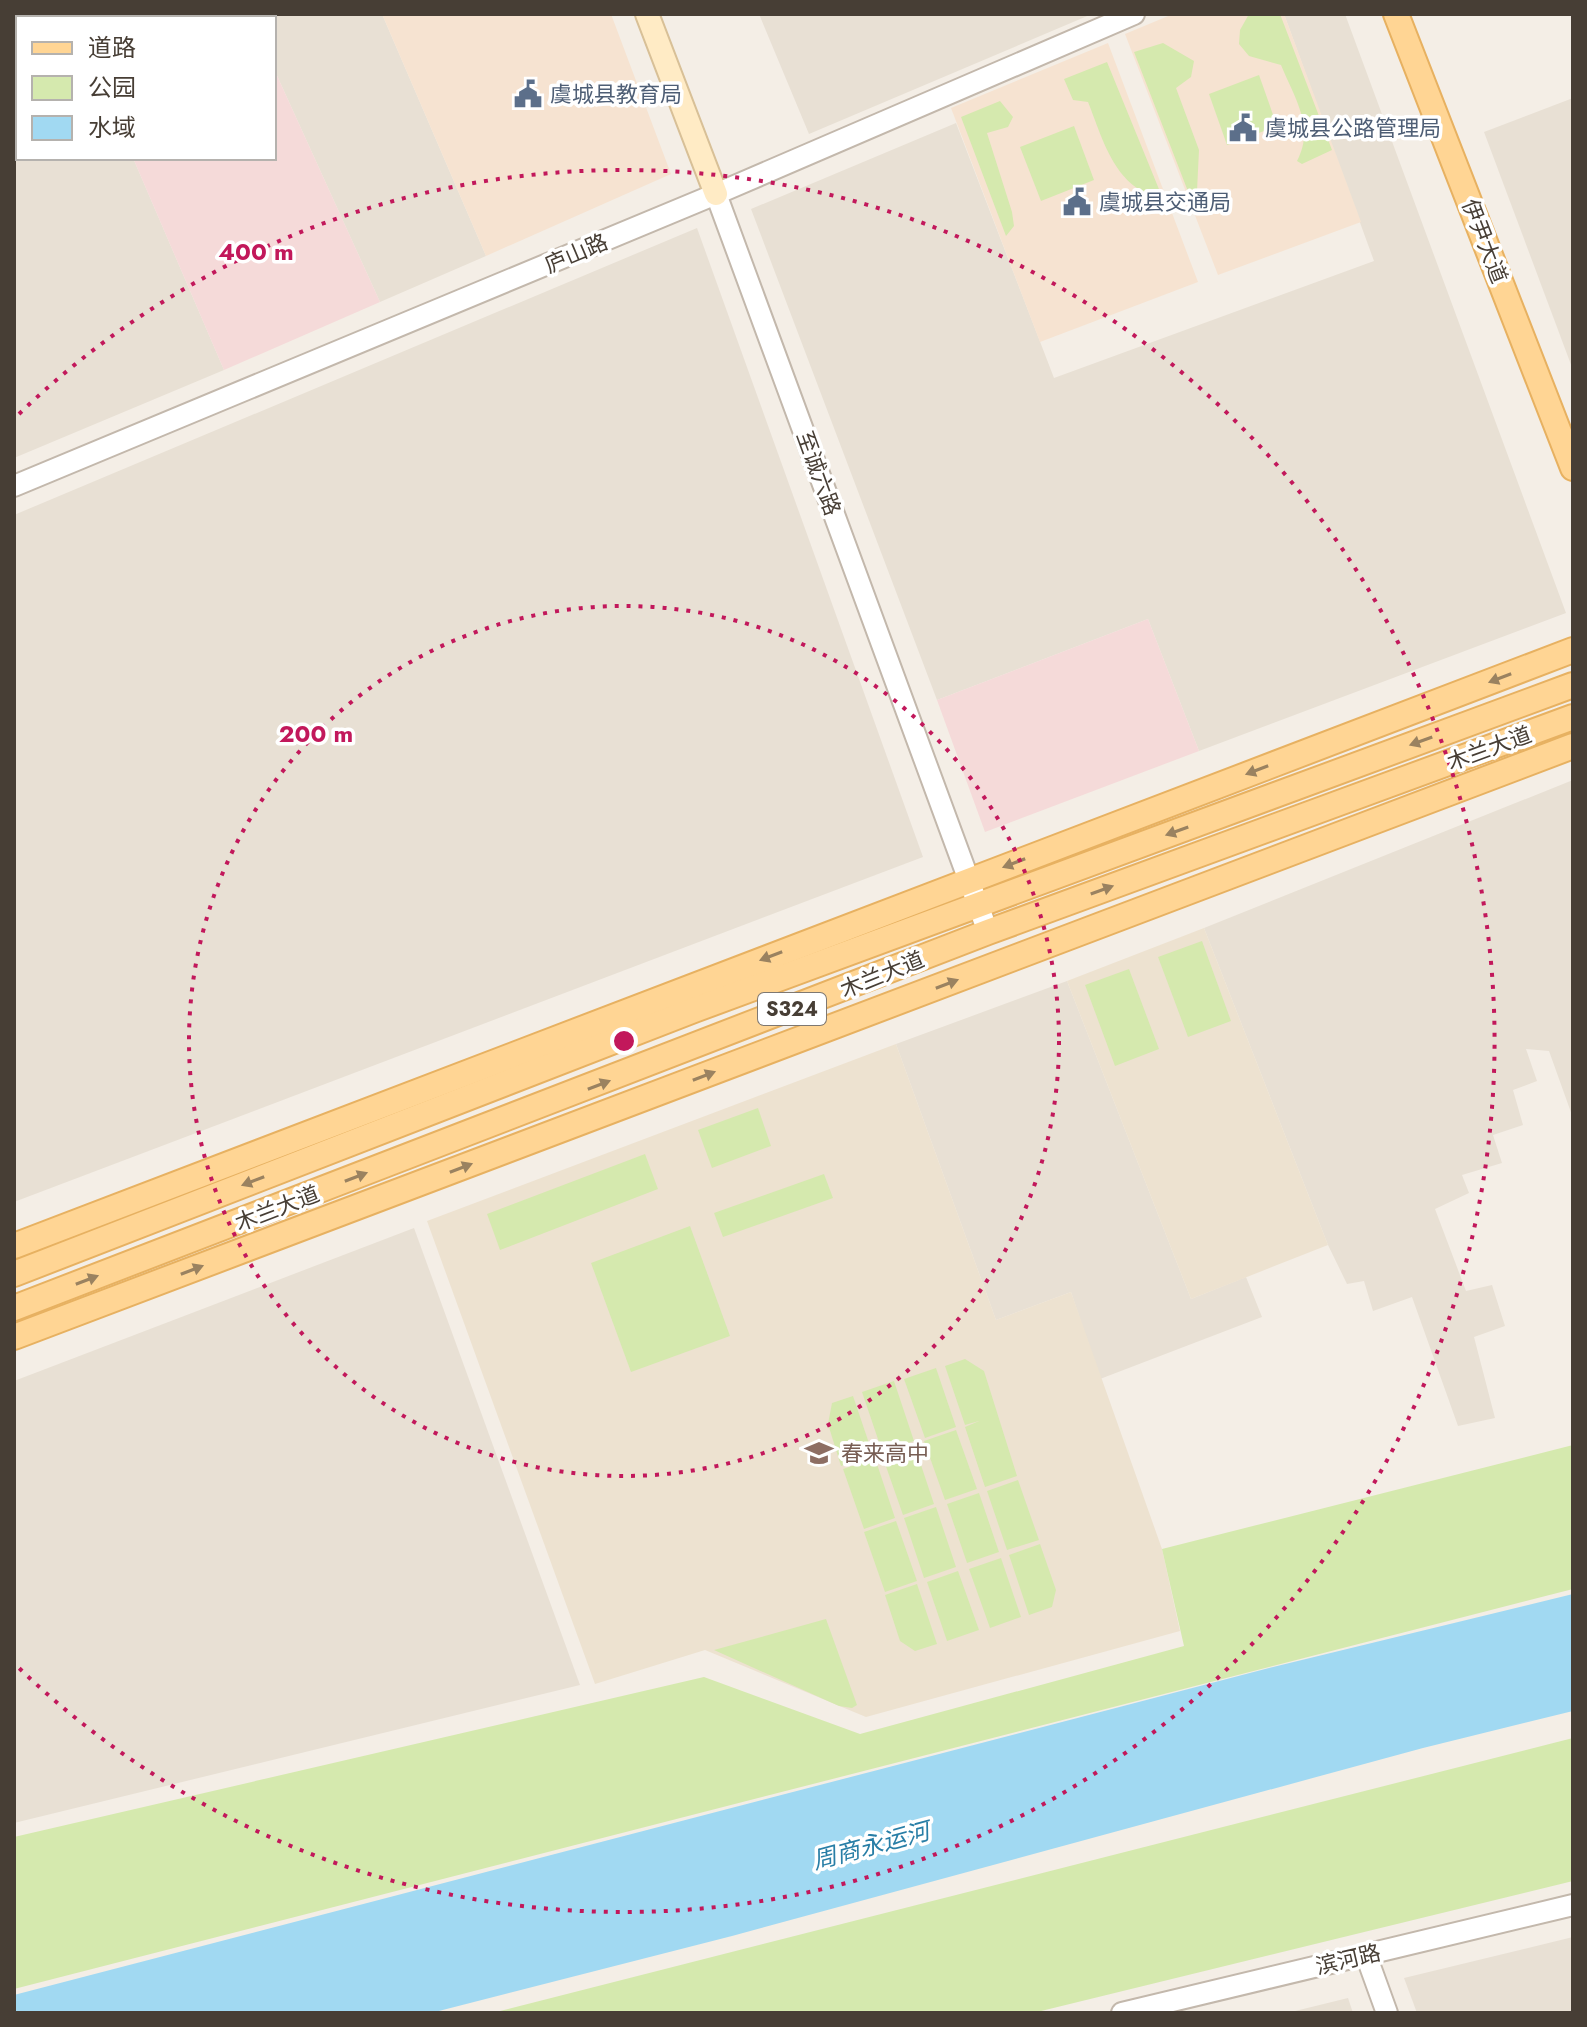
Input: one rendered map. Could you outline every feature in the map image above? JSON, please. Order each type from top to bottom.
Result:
[{"type":"main road","name":"至诚六路","points":[[647,14],[716,194]]},
{"type":"main road","name":"伊尹大道","points":[[1396,14],[1573,468]]},
{"type":"main road","points":[[14,1246],[1573,650]]},
{"type":"main road","name":"木兰大道","points":[[14,1274],[978,904],[1573,685]]},
{"type":"main road","name":"木兰大道","points":[[14,1308],[988,932],[1573,717]]},
{"type":"main road","points":[[14,1337],[1573,746]]},
{"type":"street","name":"庐山路","points":[[14,486],[716,194],[1134,14]]},
{"type":"street","name":"至诚六路","points":[[716,194],[988,932]]},
{"type":"street","name":"滨河路","points":[[1122,2013],[1573,1905]]},
{"type":"street","points":[[1366,1955],[1387,2013]]},
{"type":"shaded area","points":[[14,14],[148,14],[16,16],[14,138]]},
{"type":"shaded area","points":[[382,14],[486,256],[380,302],[276,73],[276,16],[252,16]]},
{"type":"shaded area","name":"虞城县教育局","points":[[382,14],[611,14],[671,174],[486,256]]},
{"type":"shaded area","points":[[759,14],[1092,14],[809,134]]},
{"type":"shaded area","name":"虞城县公路管理局","points":[[1173,14],[1284,14],[1361,222],[1218,275],[1125,34]]},
{"type":"shaded area","points":[[1284,14],[1345,14],[1566,613],[1199,751],[1148,619],[937,700],[751,209],[956,123],[1054,378],[1374,261]]},
{"type":"shaded area","name":"虞城县交通局","points":[[1108,43],[1198,282],[1040,342],[951,108]]},
{"type":"shaded area","points":[[276,73],[380,302],[224,370],[134,160],[276,160]]},
{"type":"shaded area","points":[[1573,98],[1573,370],[1484,132]]},
{"type":"shaded area","points":[[14,157],[16,160],[134,160],[224,370],[14,458]]},
{"type":"shaded area","points":[[697,228],[923,857],[14,1202],[14,515]]},
{"type":"shaded area","points":[[1148,619],[1199,751],[985,832],[937,700]]},
{"type":"shaded area","points":[[1573,780],[1573,1118],[1549,1051],[1526,1049],[1537,1081],[1513,1090],[1523,1125],[1493,1135],[1502,1163],[1462,1175],[1469,1193],[1435,1209],[1466,1291],[1492,1285],[1505,1326],[1474,1337],[1495,1418],[1458,1426],[1412,1297],[1373,1311],[1364,1281],[1347,1284],[1328,1245],[1204,928]]},
{"type":"shaded area","points":[[1204,928],[1328,1245],[1191,1299],[1067,981]]},
{"type":"shaded area","points":[[1067,981],[1191,1299],[1246,1277],[1262,1317],[1100,1379],[1071,1292],[996,1320],[896,1044]]},
{"type":"shaded area","name":"春来高中","points":[[896,1044],[996,1320],[1071,1292],[1162,1549],[1180,1631],[866,1717],[705,1650],[595,1684],[427,1221]]},
{"type":"shaded area","points":[[414,1228],[580,1685],[14,1823],[14,1381]]},
{"type":"shaded area","points":[[1573,1937],[1573,2013],[1417,2013],[1404,1978]]},
{"type":"shaded area","points":[[1348,1998],[1353,2013],[1287,2013]]},
{"type":"green space","points":[[1249,14],[1280,14],[1332,150],[1302,164],[1297,161],[1302,149],[1304,125],[1281,65],[1249,56],[1239,44],[1240,30]]},
{"type":"green space","points":[[1163,43],[1194,61],[1191,77],[1176,88],[1199,150],[1197,191],[1189,194],[1134,52]]},
{"type":"green space","points":[[1107,62],[1163,199],[1147,194],[1122,174],[1106,148],[1088,102],[1073,100],[1064,79]]},
{"type":"green space","points":[[1259,75],[1277,126],[1227,145],[1209,94]]},
{"type":"green space","points":[[1000,101],[1013,117],[1008,127],[987,133],[1012,212],[1014,226],[1006,236],[961,117]]},
{"type":"green space","points":[[1074,126],[1094,180],[1041,201],[1020,147]]},
{"type":"green space","points":[[1202,941],[1231,1021],[1188,1037],[1158,957]]},
{"type":"green space","points":[[1129,969],[1159,1049],[1115,1066],[1085,985]]},
{"type":"green space","points":[[758,1108],[771,1146],[712,1168],[698,1130]]},
{"type":"green space","points":[[645,1154],[658,1189],[500,1250],[487,1214]]},
{"type":"green space","points":[[824,1174],[833,1198],[723,1237],[714,1213]]},
{"type":"green space","points":[[690,1226],[730,1336],[631,1372],[591,1263]]},
{"type":"green space","points":[[965,1359],[984,1371],[1017,1476],[985,1487],[965,1427],[979,1421],[965,1425],[945,1366]]},
{"type":"green space","points":[[936,1368],[956,1427],[925,1438],[904,1379]]},
{"type":"green space","points":[[894,1381],[914,1441],[882,1451],[862,1392]]},
{"type":"green space","points":[[853,1396],[873,1455],[841,1466],[828,1424],[832,1403]]},
{"type":"green space","points":[[956,1430],[977,1489],[945,1500],[924,1441]]},
{"type":"green space","points":[[914,1444],[934,1504],[903,1515],[882,1455]]},
{"type":"green space","points":[[1573,1445],[1573,1589],[14,1989],[14,1837],[704,1677],[860,1734],[1184,1646],[1162,1549]]},
{"type":"green space","points":[[875,1458],[895,1518],[864,1529],[843,1469]]},
{"type":"green space","points":[[1018,1480],[1039,1540],[1007,1550],[987,1491]]},
{"type":"green space","points":[[979,1493],[999,1552],[967,1563],[947,1504]]},
{"type":"green space","points":[[936,1507],[956,1567],[924,1578],[904,1518]]},
{"type":"green space","points":[[896,1521],[917,1581],[885,1592],[864,1532]]},
{"type":"green space","points":[[1040,1544],[1056,1590],[1052,1607],[1029,1615],[1009,1555]]},
{"type":"green space","points":[[1001,1558],[1021,1617],[990,1628],[969,1569]]},
{"type":"green space","points":[[958,1571],[979,1630],[947,1641],[927,1582]]},
{"type":"green space","points":[[917,1584],[937,1644],[915,1651],[900,1641],[885,1595]]},
{"type":"green space","points":[[826,1619],[857,1705],[852,1708],[839,1706],[714,1650]]},
{"type":"green space","points":[[1573,1738],[1573,1881],[1033,2013],[492,2013]]},
{"type":"water","name":"周商永运河","points":[[1573,1594],[1573,1711],[1423,1748],[732,1936],[431,2013],[14,2013],[14,1995],[1269,1668]]},
{"type":"place","name":"虞城县教育局","points":[[528,94]]},
{"type":"place","name":"虞城县公路管理局","points":[[1243,128]]},
{"type":"place","name":"虞城县交通局","points":[[1077,202]]},
{"type":"place","name":"春来高中","points":[[819,1453]]}]
